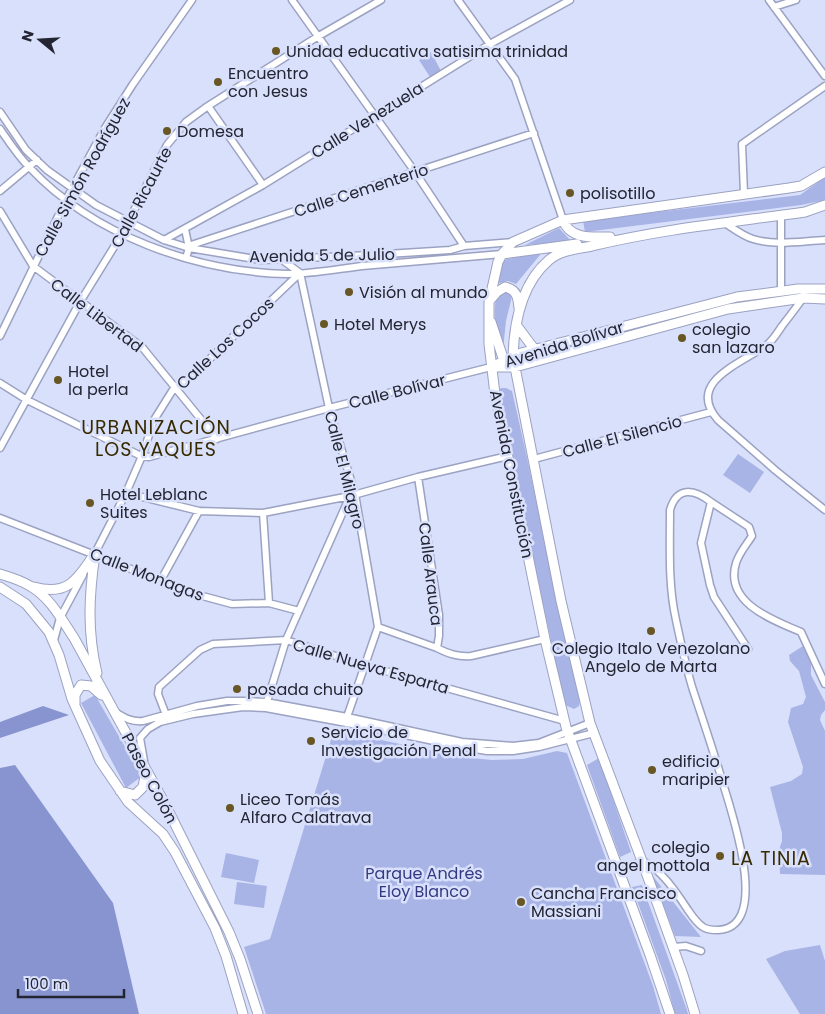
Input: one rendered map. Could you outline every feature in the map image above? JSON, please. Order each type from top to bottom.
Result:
[{"type":"main road","name":"Avenida Constitución","points":[[670,1014],[565,721],[545,639],[495,394],[491,366],[489,302],[496,270],[502,254],[513,242],[563,220],[801,186],[825,172]]},
{"type":"main road","name":"Avenida Constitución","points":[[695,1014],[673,947],[592,728],[561,601],[515,367],[508,359],[522,302],[528,287],[550,260],[559,253],[624,238],[805,212],[825,205]]},
{"type":"main road","points":[[563,220],[567,227],[578,236],[586,238],[624,238]]},
{"type":"main road","points":[[502,254],[624,238]]},
{"type":"main road","points":[[489,302],[502,288],[512,288],[518,297],[517,323],[535,350]]},
{"type":"main road","name":"Avenida Bolívar","points":[[491,366],[535,350],[737,297],[825,289]]},
{"type":"main road","name":"Avenida Bolívar","points":[[491,366],[515,367],[728,309],[803,298],[825,298]]},
{"type":"main road","points":[[488,314],[508,359]]},
{"type":"main road","points":[[31,586],[53,590],[67,586],[83,572],[95,554]]},
{"type":"main road","points":[[95,554],[89,617],[91,647],[100,686]]},
{"type":"main road","name":"Paseo Colón","points":[[0,574],[31,586],[49,603],[74,638],[146,770],[228,932],[240,959],[258,1014]]},
{"type":"main road","name":"Paseo Colón","points":[[0,587],[26,604],[54,640],[75,706],[100,761],[132,806],[163,834],[179,859],[215,928],[226,956],[243,1014]]},
{"type":"main road","points":[[75,706],[75,695],[81,686],[86,685],[96,690],[112,709]]},
{"type":"main road","points":[[120,791],[135,795],[143,787],[146,770]]},
{"type":"street","name":"Calle Simón Rodríguez","points":[[0,336],[72,188],[105,128],[133,84],[192,0]]},
{"type":"street","points":[[292,0],[415,172],[464,246]]},
{"type":"street","name":"Calle Ricaurte","points":[[0,448],[80,302],[122,234],[167,145],[186,122],[317,37],[381,0]]},
{"type":"street","points":[[458,0],[514,79],[563,220]]},
{"type":"street","name":"Calle Venezuela","points":[[164,240],[264,184],[490,44],[570,0]]},
{"type":"street","points":[[769,0],[825,76]]},
{"type":"street","points":[[774,7],[796,0]]},
{"type":"street","points":[[744,194],[742,144],[825,86]]},
{"type":"street","points":[[208,106],[264,184]]},
{"type":"street","name":"Avenida 5 de Julio","points":[[0,112],[26,150],[46,170],[96,205],[164,240],[189,247],[261,260],[450,250],[464,246],[513,242]]},
{"type":"street","name":"Avenida 5 de Julio","points":[[0,129],[29,168],[66,200],[122,234],[186,258],[236,270],[288,274],[502,254]]},
{"type":"street","name":"Calle Cementerio","points":[[189,247],[534,132]]},
{"type":"street","points":[[0,191],[37,160]]},
{"type":"street","name":"Calle Libertad","points":[[0,211],[33,266],[142,347],[217,439]]},
{"type":"street","points":[[781,215],[781,292]]},
{"type":"street","points":[[725,223],[744,236],[755,240],[780,242],[825,240]]},
{"type":"street","points":[[185,229],[189,247],[186,258]]},
{"type":"street","points":[[281,259],[300,273]]},
{"type":"street","name":"Calle Los Cocos","points":[[54,640],[60,618],[126,493],[142,456],[154,420],[174,388],[197,371],[300,273]]},
{"type":"street","name":"Calle El Milagro","points":[[300,273],[330,408],[353,495],[378,627]]},
{"type":"street","points":[[803,298],[769,343],[713,380],[708,391],[708,400],[711,412],[775,470],[825,510]]},
{"type":"street","name":"Calle Bolívar","points":[[142,456],[150,458],[491,366]]},
{"type":"street","points":[[0,383],[27,400],[142,456]]},
{"type":"street","name":"Calle El Silencio","points":[[534,459],[711,412]]},
{"type":"street","points":[[126,493],[199,511],[262,512],[353,495],[418,477],[508,456]]},
{"type":"street","name":"Calle Arauca","points":[[418,477],[439,615],[439,636],[436,648],[448,654],[471,656],[545,639]]},
{"type":"street","points":[[619,872],[642,861],[650,864],[674,890],[694,919],[703,928],[720,930],[728,928],[741,914],[746,886],[742,849],[692,687],[675,618],[671,583],[670,510],[672,502],[677,497],[689,491],[703,496],[749,527],[752,531],[752,536],[736,562],[734,574],[737,588],[744,599],[760,613],[801,632],[825,684]]},
{"type":"street","points":[[266,705],[286,640],[353,495]]},
{"type":"street","points":[[711,502],[701,542],[710,585],[714,597],[748,649]]},
{"type":"street","points":[[161,580],[199,511]]},
{"type":"street","points":[[262,512],[269,603]]},
{"type":"street","name":"Calle Monagas","points":[[0,518],[195,594],[224,603],[269,603],[299,611]]},
{"type":"street","points":[[346,720],[378,627],[436,648]]},
{"type":"street","name":"Calle Nueva Esparta","points":[[166,715],[158,694],[160,687],[200,650],[212,644],[286,640],[364,665],[565,721]]},
{"type":"street","points":[[112,709],[125,719],[136,722],[197,706],[227,701],[266,705],[422,737],[513,746],[539,743],[592,728]]},
{"type":"street","points":[[146,770],[140,738],[148,729],[160,722],[226,708],[266,705]]},
{"type":"street","points":[[673,947],[686,946],[701,951]]},
{"type":"green space","points":[[431,52],[441,71],[430,77],[419,60]]},
{"type":"green space","points":[[825,177],[825,200],[801,205],[585,232],[583,221],[800,195]]},
{"type":"green space","points":[[559,228],[571,241],[525,245]]},
{"type":"green space","points":[[539,252],[540,255],[516,284],[508,281],[495,284],[499,261]]},
{"type":"green space","points":[[505,291],[509,292],[512,296],[506,321],[503,350],[497,331],[495,311],[496,298]]},
{"type":"green space","points":[[501,388],[512,391],[521,430],[580,698],[579,706],[574,709],[565,705],[497,393]]},
{"type":"green space","points":[[738,454],[764,472],[750,493],[723,475]]},
{"type":"green space","points":[[803,646],[811,658],[811,675],[825,702],[825,710],[820,720],[825,731],[825,875],[780,874],[779,850],[782,833],[770,787],[791,781],[802,774],[803,767],[788,722],[791,708],[803,704],[806,697],[799,671],[790,661],[789,655]]},
{"type":"green space","points":[[95,695],[142,776],[126,788],[81,703]]},
{"type":"green space","name":"Parque Andrés Eloy Blanco","points":[[334,730],[461,757],[492,760],[523,759],[557,751],[567,753],[653,986],[661,1014],[266,1014],[244,947],[270,939]]},
{"type":"green space","points":[[599,758],[631,852],[620,857],[587,765]]},
{"type":"green space","points":[[226,853],[259,860],[254,883],[221,877]]},
{"type":"green space","points":[[652,875],[701,937],[675,936]]},
{"type":"green space","points":[[237,882],[267,886],[264,908],[234,904]]},
{"type":"green space","points":[[642,885],[688,1014],[675,1014],[666,980],[632,887]]},
{"type":"green space","points":[[820,945],[825,961],[825,1014],[800,1014],[766,959],[785,951]]},
{"type":"shaded area","points":[[43,706],[69,715],[0,738],[0,722]]},
{"type":"shaded area","points":[[15,765],[113,903],[139,1014],[0,1014],[0,768]]},
{"type":"place","name":"Unidad educativa satisima trinidad","points":[[276,51]]},
{"type":"place","name":"Encuentro con Jesus","points":[[218,82]]},
{"type":"place","name":"Domesa","points":[[167,131]]},
{"type":"place","name":"polisotillo","points":[[570,193]]},
{"type":"place","name":"Visión al mundo","points":[[349,292]]},
{"type":"place","name":"Hotel Merys","points":[[324,324]]},
{"type":"place","name":"colegio san lazaro","points":[[682,338]]},
{"type":"place","name":"Hotel la perla","points":[[58,380]]},
{"type":"place","name":"Hotel Leblanc Suites","points":[[90,503]]},
{"type":"place","name":"Colegio Italo Venezolano Angelo de Marta","points":[[651,631]]},
{"type":"place","name":"posada chuito","points":[[237,689]]},
{"type":"place","name":"Servicio de Investigación Penal","points":[[311,741]]},
{"type":"place","name":"edificio maripier","points":[[652,770]]},
{"type":"place","name":"Liceo Tomás Alfaro Calatrava","points":[[230,808]]},
{"type":"place","name":"colegio angel mottola","points":[[720,856]]},
{"type":"place","name":"Cancha Francisco Massiani","points":[[521,902]]},
{"type":"district","name":"URBANIZACIÓN LOS YAQUES","points":[[156,438]]},
{"type":"district","name":"LA TINIA","points":[[771,858]]}]
